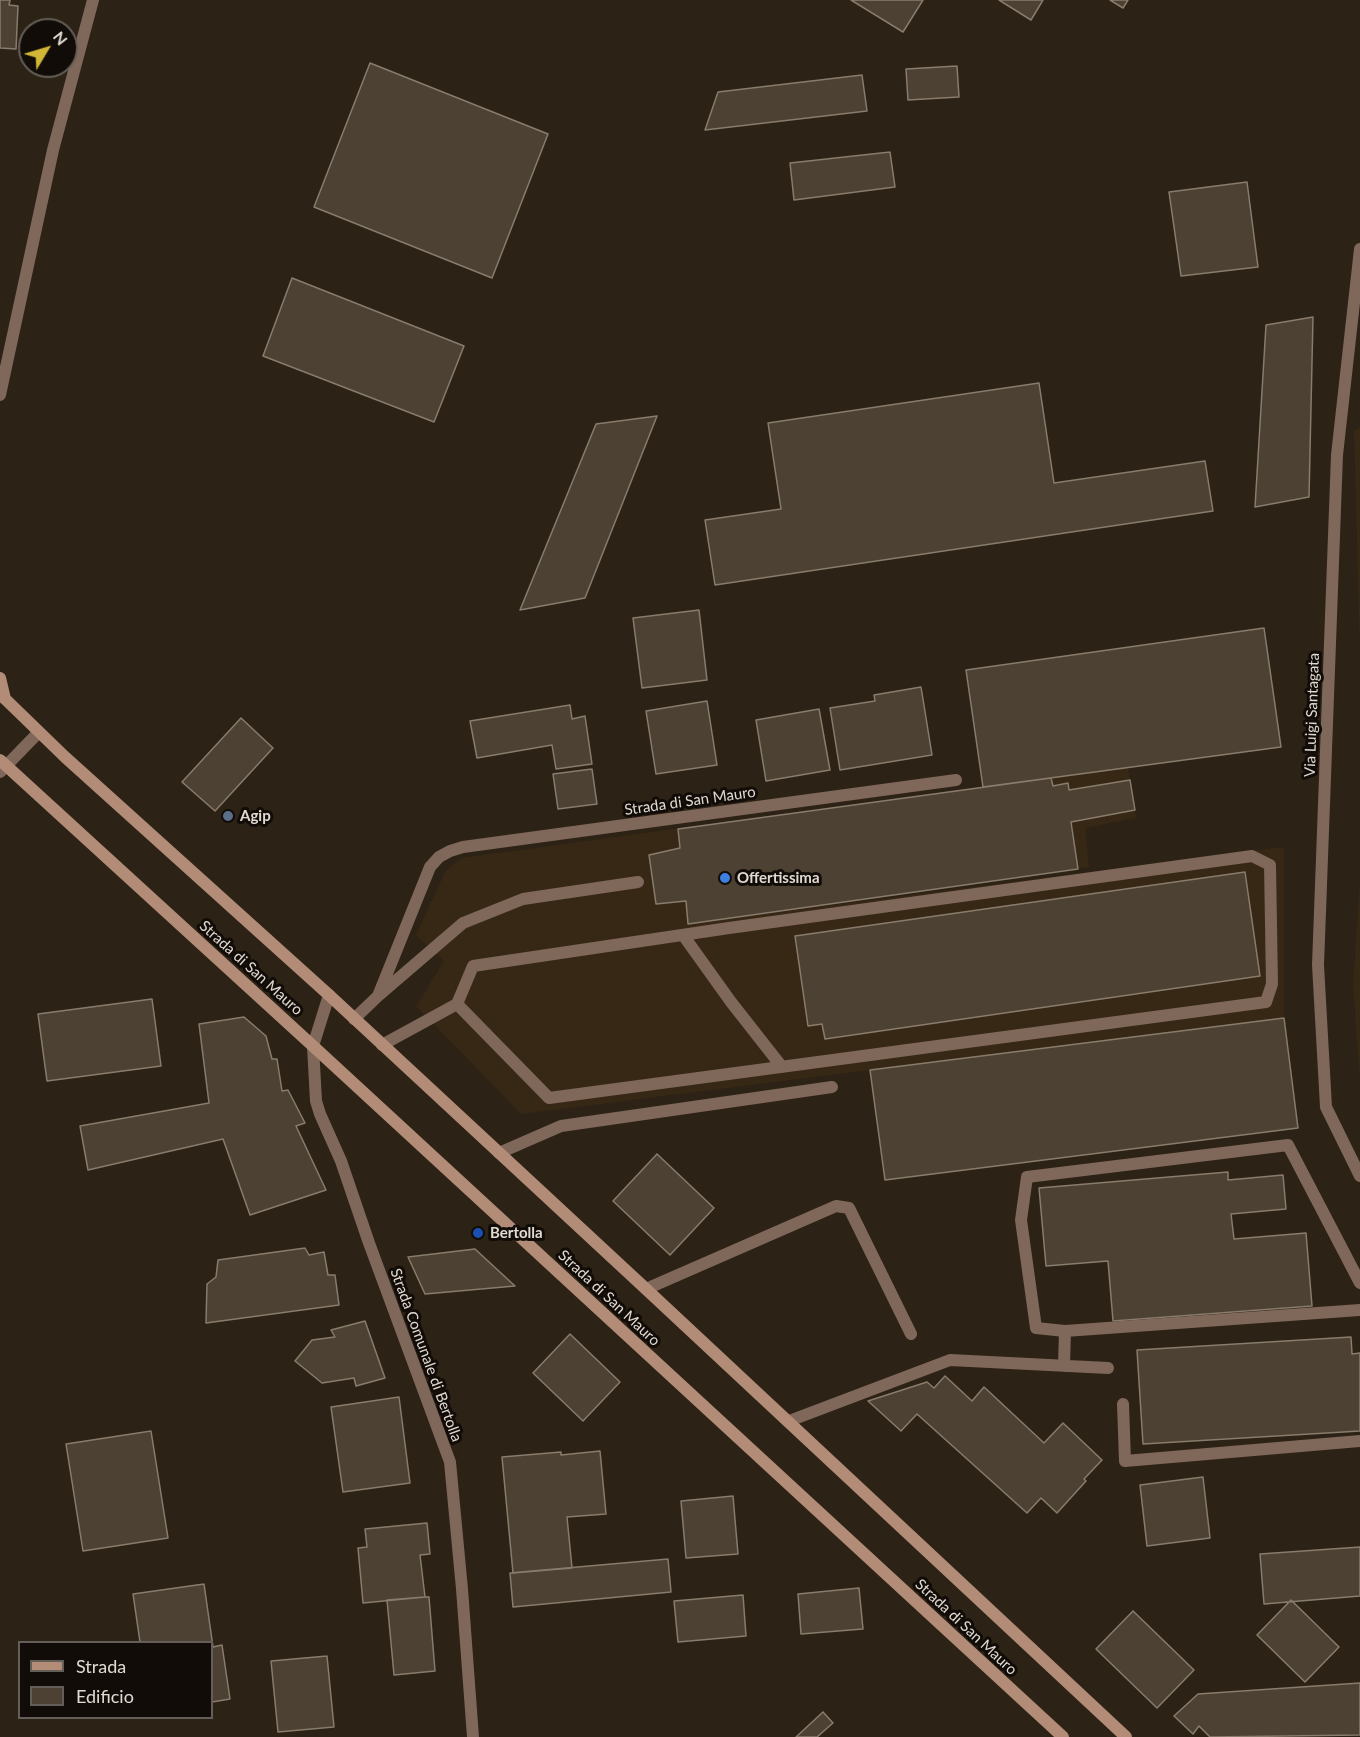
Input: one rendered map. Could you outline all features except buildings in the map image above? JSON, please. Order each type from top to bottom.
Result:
[{"type":"main road","points":[[0,678],[2,696]]},
{"type":"main road","name":"Strada di San Mauro","points":[[2,696],[646,1288],[1126,1737]]},
{"type":"main road","name":"Strada di San Mauro","points":[[2,766],[314,1046],[1063,1737]]},
{"type":"street","points":[[0,395],[53,150],[93,0]]},
{"type":"street","name":"Via Luigi Santagata","points":[[1360,249],[1337,455],[1318,965],[1326,1107],[1360,1176]]},
{"type":"street","points":[[2,766],[39,732]]},
{"type":"street","name":"Strada di San Mauro","points":[[378,996],[430,867],[439,857],[450,851],[956,780]]},
{"type":"street","points":[[382,1045],[457,1004],[473,966],[1252,856],[1270,865],[1272,984],[1266,1002],[549,1098],[457,1004]]},
{"type":"street","points":[[354,1019],[463,922],[523,899],[638,882]]},
{"type":"street","points":[[682,935],[730,1002],[782,1066]]},
{"type":"street","name":"Strada Comunale di Bertolla","points":[[329,995],[314,1046],[316,1101],[341,1161],[376,1264],[450,1462],[473,1737]]},
{"type":"street","points":[[499,1153],[561,1126],[832,1087]]},
{"type":"street","points":[[1360,1283],[1288,1145],[1027,1177],[1021,1220],[1036,1328],[1065,1331],[1360,1310]]},
{"type":"street","points":[[646,1288],[836,1206],[849,1208],[911,1334]]},
{"type":"street","points":[[1064,1366],[1065,1331]]},
{"type":"street","points":[[789,1421],[950,1360],[1108,1368]]},
{"type":"street","points":[[1123,1404],[1125,1461],[1360,1441]]},
{"type":"shaded area","points":[[1360,427],[1360,652],[1354,431]]},
{"type":"shaded area","points":[[1128,767],[1136,818],[1085,828],[1089,867],[765,914],[1284,847],[1284,1018],[521,1114],[416,1006],[444,961],[416,935],[445,872],[461,858]]},
{"type":"shaded area","points":[[1360,881],[1360,1081],[1353,986]]},
{"type":"place","name":"Agip","points":[[228,816]]},
{"type":"place","name":"Offertissima","points":[[725,878]]},
{"type":"place","name":"Bertolla","points":[[478,1233]]}]
